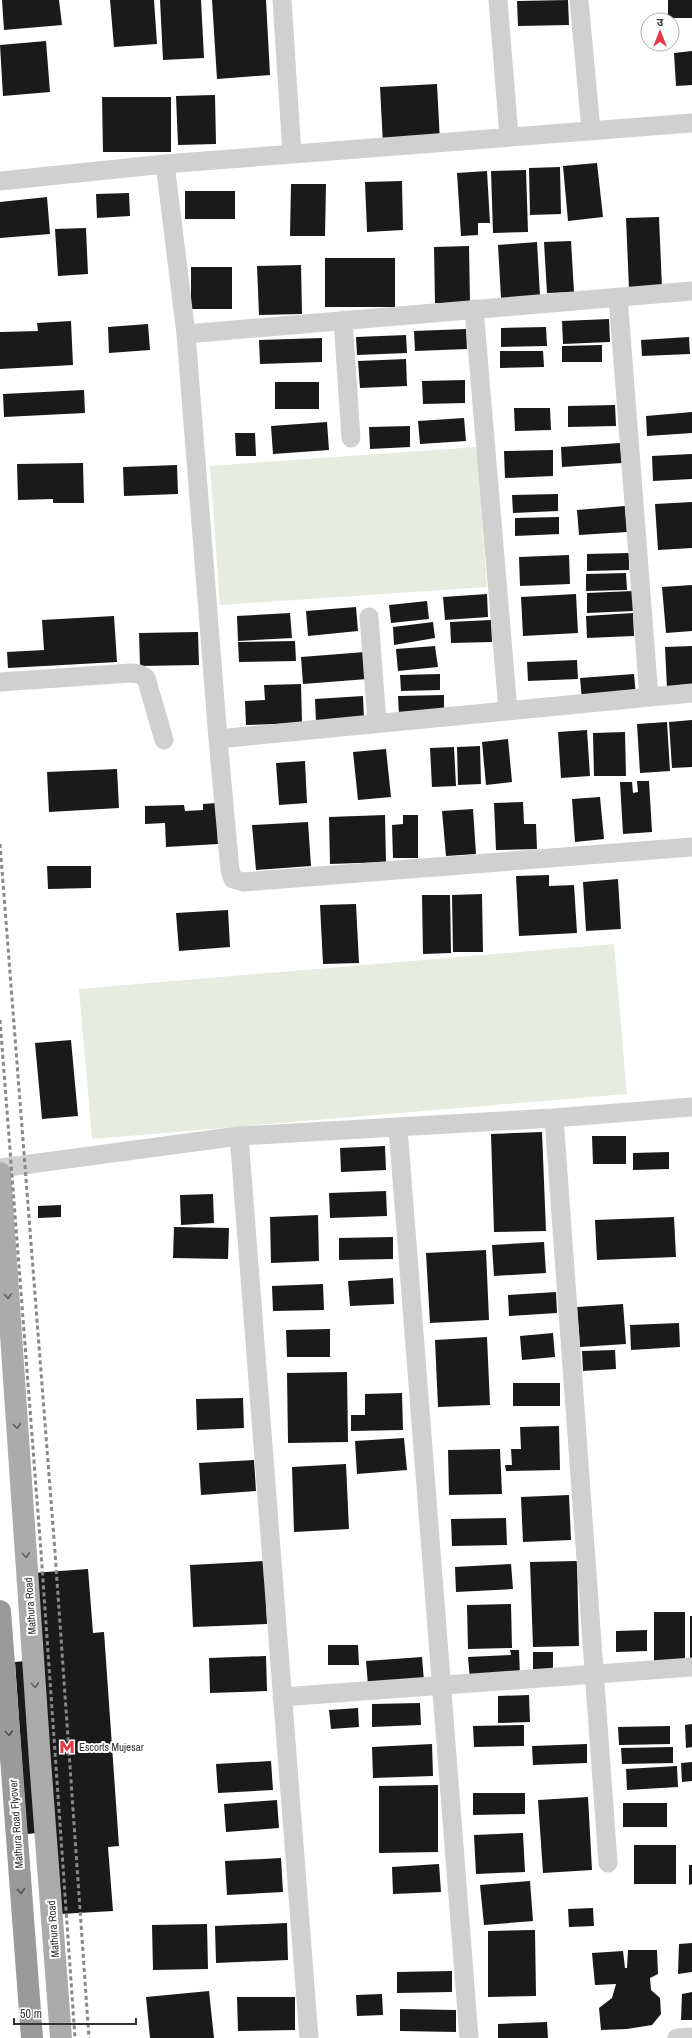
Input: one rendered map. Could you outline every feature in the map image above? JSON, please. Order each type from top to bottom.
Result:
[{"type":"highway","name":"Mathura Road Flyover","points":[[0,1611],[32,2038]]},
{"type":"main road","name":"Mathura Road","points":[[0,1173],[61,2038]]},
{"type":"street","points":[[282,0],[292,154]]},
{"type":"street","points":[[498,0],[509,136]]},
{"type":"street","points":[[579,0],[591,130]]},
{"type":"street","points":[[0,181],[165,164],[509,136],[692,123]]},
{"type":"street","points":[[165,164],[186,334],[218,739],[230,870],[233,879],[243,882],[692,847]]},
{"type":"street","points":[[186,334],[692,291]]},
{"type":"street","points":[[618,297],[649,698]]},
{"type":"street","points":[[474,309],[508,711]]},
{"type":"street","points":[[343,320],[351,438]]},
{"type":"street","points":[[369,617],[377,724]]},
{"type":"street","points":[[0,682],[131,672],[139,674],[146,678],[164,740]]},
{"type":"street","points":[[218,739],[692,693]]},
{"type":"street","points":[[0,1168],[238,1136],[398,1128],[692,1107]]},
{"type":"street","points":[[554,1118],[608,1863]]},
{"type":"street","points":[[398,1128],[469,2038]]},
{"type":"street","points":[[238,1136],[309,2038]]},
{"type":"street","points":[[282,1697],[692,1667]]},
{"type":"street","points":[[677,2038],[692,2037]]},
{"type":"shaded area","points":[[477,447],[487,587],[220,605],[210,466]]},
{"type":"shaded area","points":[[614,944],[627,1094],[92,1139],[79,989]]},
{"type":"building","points":[[2,0],[59,0],[62,25],[4,30]]},
{"type":"building","points":[[110,0],[154,0],[157,44],[114,47]]},
{"type":"building","points":[[160,0],[201,0],[204,58],[163,60]]},
{"type":"building","points":[[212,0],[266,0],[270,75],[217,79]]},
{"type":"building","points":[[568,0],[569,25],[518,26],[517,1]]},
{"type":"building","points":[[668,0],[692,0],[692,18],[680,18],[680,12],[668,12]]},
{"type":"building","points":[[46,41],[50,92],[3,96],[0,45]]},
{"type":"building","points":[[692,51],[692,85],[676,86],[674,53]]},
{"type":"building","points":[[437,84],[440,142],[383,145],[380,87]]},
{"type":"building","points":[[215,95],[216,144],[178,145],[176,96]]},
{"type":"building","points":[[102,97],[171,97],[171,152],[103,152]]},
{"type":"building","points":[[597,163],[603,217],[568,221],[563,166]]},
{"type":"building","points":[[560,167],[561,214],[530,215],[529,168]]},
{"type":"building","points":[[526,170],[528,232],[493,233],[491,171]]},
{"type":"building","points":[[487,171],[490,223],[478,223],[478,235],[461,236],[457,173]]},
{"type":"building","points":[[402,181],[403,230],[367,232],[365,182]]},
{"type":"building","points":[[291,184],[326,184],[325,236],[290,236]]},
{"type":"building","points":[[185,191],[235,191],[235,219],[185,219]]},
{"type":"building","points":[[129,193],[130,216],[97,218],[96,194]]},
{"type":"building","points":[[47,197],[50,234],[0,238],[0,202]]},
{"type":"building","points":[[659,217],[662,288],[629,289],[626,218]]},
{"type":"building","points":[[86,228],[88,274],[58,276],[55,229]]},
{"type":"building","points":[[571,241],[574,292],[547,293],[544,242]]},
{"type":"building","points":[[537,242],[540,296],[501,298],[498,245]]},
{"type":"building","points":[[469,246],[470,303],[435,303],[434,247]]},
{"type":"building","points":[[325,258],[395,258],[395,307],[325,307]]},
{"type":"building","points":[[301,265],[302,314],[259,315],[257,266]]},
{"type":"building","points":[[191,267],[232,267],[232,309],[191,309]]},
{"type":"building","points":[[609,319],[610,342],[563,344],[562,321]]},
{"type":"building","points":[[71,321],[73,365],[0,369],[0,332],[38,331],[37,323]]},
{"type":"building","points":[[148,324],[150,350],[109,353],[108,327]]},
{"type":"building","points":[[546,327],[547,346],[501,347],[501,328]]},
{"type":"building","points":[[466,329],[467,349],[415,351],[414,331]]},
{"type":"building","points":[[406,335],[407,353],[357,355],[356,337]]},
{"type":"building","points":[[689,337],[690,354],[642,356],[641,340]]},
{"type":"building","points":[[322,338],[322,362],[260,364],[259,340]]},
{"type":"building","points":[[602,345],[602,362],[562,362],[562,346]]},
{"type":"building","points":[[500,351],[543,351],[544,367],[500,368]]},
{"type":"building","points":[[406,359],[407,386],[360,388],[358,361]]},
{"type":"building","points":[[465,380],[465,403],[423,404],[422,381]]},
{"type":"building","points":[[275,382],[319,382],[319,409],[275,409]]},
{"type":"building","points":[[84,390],[85,413],[4,417],[3,394]]},
{"type":"building","points":[[615,405],[616,426],[568,427],[568,406]]},
{"type":"building","points":[[514,408],[550,408],[551,430],[515,431]]},
{"type":"building","points":[[692,412],[692,433],[647,436],[646,416]]},
{"type":"building","points":[[464,418],[466,441],[420,444],[418,421]]},
{"type":"building","points":[[327,422],[329,450],[273,454],[271,426]]},
{"type":"building","points":[[410,426],[410,447],[370,449],[369,427]]},
{"type":"building","points":[[235,433],[255,433],[256,456],[236,456]]},
{"type":"building","points":[[620,443],[622,463],[562,467],[561,447]]},
{"type":"building","points":[[553,450],[553,476],[505,478],[504,451]]},
{"type":"building","points":[[692,454],[692,479],[653,481],[652,456]]},
{"type":"building","points":[[83,463],[84,503],[53,503],[53,499],[18,500],[17,464]]},
{"type":"building","points":[[177,465],[178,494],[124,496],[123,467]]},
{"type":"building","points":[[558,494],[558,511],[513,513],[512,495]]},
{"type":"building","points":[[692,502],[692,548],[658,550],[655,504]]},
{"type":"building","points":[[625,506],[627,532],[579,535],[577,510]]},
{"type":"building","points":[[559,517],[559,534],[515,536],[515,518]]},
{"type":"building","points":[[629,553],[629,570],[587,571],[587,554]]},
{"type":"building","points":[[569,555],[570,584],[520,586],[519,557]]},
{"type":"building","points":[[626,573],[627,590],[586,591],[586,574]]},
{"type":"building","points":[[692,585],[692,631],[666,633],[662,587]]},
{"type":"building","points":[[633,591],[634,611],[587,613],[587,593]]},
{"type":"building","points":[[487,594],[488,617],[445,620],[443,597]]},
{"type":"building","points":[[576,594],[578,633],[523,636],[521,597]]},
{"type":"building","points":[[427,601],[429,619],[391,623],[389,605]]},
{"type":"building","points":[[356,607],[358,631],[308,636],[306,611]]},
{"type":"building","points":[[290,613],[292,638],[238,641],[237,616]]},
{"type":"building","points":[[633,613],[634,636],[587,638],[586,616]]},
{"type":"building","points":[[114,616],[117,662],[8,668],[7,652],[44,650],[42,620]]},
{"type":"building","points":[[491,620],[492,642],[451,643],[450,622]]},
{"type":"building","points":[[433,622],[435,638],[394,645],[393,627]]},
{"type":"building","points":[[198,632],[199,665],[140,666],[139,633]]},
{"type":"building","points":[[295,641],[296,661],[239,662],[238,642]]},
{"type":"building","points":[[435,646],[438,667],[398,671],[396,649]]},
{"type":"building","points":[[692,646],[692,688],[667,689],[665,647]]},
{"type":"building","points":[[365,652],[367,679],[303,684],[301,657]]},
{"type":"building","points":[[577,660],[578,679],[528,681],[527,662]]},
{"type":"building","points":[[440,674],[440,690],[401,691],[400,675]]},
{"type":"building","points":[[634,674],[636,696],[582,700],[580,678]]},
{"type":"building","points":[[301,684],[302,723],[246,725],[245,701],[265,700],[264,685]]},
{"type":"building","points":[[444,695],[444,714],[399,715],[398,696]]},
{"type":"building","points":[[363,696],[364,719],[316,722],[315,699]]},
{"type":"building","points":[[692,720],[692,767],[672,768],[669,722]]},
{"type":"building","points":[[667,722],[670,771],[640,773],[637,724]]},
{"type":"building","points":[[587,730],[590,776],[561,778],[558,732]]},
{"type":"building","points":[[625,732],[626,776],[594,776],[593,733]]},
{"type":"building","points":[[508,739],[512,782],[486,785],[482,742]]},
{"type":"building","points":[[480,746],[481,784],[458,785],[457,747]]},
{"type":"building","points":[[454,747],[456,786],[432,787],[430,748]]},
{"type":"building","points":[[386,749],[391,797],[358,800],[353,752]]},
{"type":"building","points":[[305,761],[307,803],[279,805],[276,763]]},
{"type":"building","points":[[117,769],[119,808],[49,812],[47,772]]},
{"type":"building","points":[[637,781],[649,781],[652,832],[623,834],[620,782],[632,782],[633,793],[638,792]]},
{"type":"building","points":[[600,797],[604,839],[575,842],[572,799]]},
{"type":"building","points":[[523,802],[524,824],[536,824],[537,849],[496,850],[494,803]]},
{"type":"building","points":[[216,803],[218,844],[166,847],[165,823],[145,824],[145,806],[184,805],[185,811],[203,810],[203,804]]},
{"type":"building","points":[[473,809],[476,854],[446,856],[442,811]]},
{"type":"building","points":[[385,815],[386,862],[330,864],[329,817]]},
{"type":"building","points":[[403,815],[418,815],[418,858],[393,858],[392,825],[403,824]]},
{"type":"building","points":[[308,822],[311,866],[256,870],[252,825]]},
{"type":"building","points":[[47,866],[91,866],[91,888],[48,889]]},
{"type":"building","points":[[549,875],[549,886],[574,885],[577,933],[519,936],[516,876]]},
{"type":"building","points":[[618,879],[621,929],[586,931],[583,882]]},
{"type":"building","points":[[482,894],[483,952],[453,952],[452,895]]},
{"type":"building","points":[[422,895],[450,895],[451,953],[423,954]]},
{"type":"building","points":[[356,904],[359,963],[323,964],[320,905]]},
{"type":"building","points":[[228,910],[230,947],[179,951],[176,913]]},
{"type":"building","points":[[71,1040],[78,1116],[42,1119],[35,1043]]},
{"type":"building","points":[[542,1132],[546,1231],[494,1232],[491,1134]]},
{"type":"building","points":[[592,1136],[626,1136],[626,1164],[593,1164]]},
{"type":"building","points":[[385,1146],[386,1170],[341,1172],[340,1148]]},
{"type":"building","points":[[669,1152],[669,1169],[633,1170],[633,1153]]},
{"type":"building","points":[[386,1191],[387,1216],[330,1218],[329,1193]]},
{"type":"building","points":[[213,1194],[214,1223],[181,1225],[180,1195]]},
{"type":"building","points":[[61,1205],[61,1217],[38,1218],[38,1206]]},
{"type":"building","points":[[318,1215],[319,1261],[271,1263],[270,1217]]},
{"type":"building","points":[[674,1217],[676,1257],[597,1260],[595,1220]]},
{"type":"building","points":[[174,1227],[229,1228],[228,1259],[173,1258]]},
{"type":"building","points":[[393,1237],[393,1259],[339,1260],[339,1238]]},
{"type":"building","points":[[544,1242],[546,1273],[494,1276],[492,1245]]},
{"type":"building","points":[[486,1250],[489,1320],[430,1323],[426,1253]]},
{"type":"building","points":[[393,1278],[394,1304],[350,1306],[348,1281]]},
{"type":"building","points":[[323,1284],[324,1310],[273,1311],[272,1286]]},
{"type":"building","points":[[556,1292],[557,1313],[509,1316],[508,1295]]},
{"type":"building","points":[[623,1304],[626,1344],[580,1347],[577,1307]]},
{"type":"building","points":[[679,1323],[680,1347],[631,1350],[630,1325]]},
{"type":"building","points":[[330,1329],[330,1357],[287,1357],[286,1330]]},
{"type":"building","points":[[553,1333],[555,1357],[522,1360],[520,1336]]},
{"type":"building","points":[[487,1337],[490,1405],[438,1407],[435,1340]]},
{"type":"building","points":[[615,1350],[616,1369],[583,1371],[582,1351]]},
{"type":"building","points":[[347,1372],[348,1442],[288,1443],[287,1373]]},
{"type":"building","points":[[513,1383],[560,1383],[560,1406],[513,1406]]},
{"type":"building","points":[[402,1393],[403,1430],[351,1431],[351,1415],[365,1415],[365,1394]]},
{"type":"building","points":[[243,1398],[244,1428],[197,1430],[196,1399]]},
{"type":"building","points":[[559,1426],[560,1470],[506,1471],[505,1465],[512,1465],[511,1449],[521,1449],[520,1427]]},
{"type":"building","points":[[404,1438],[407,1470],[357,1474],[355,1441]]},
{"type":"building","points":[[500,1449],[502,1494],[449,1495],[448,1450]]},
{"type":"building","points":[[254,1460],[256,1491],[201,1495],[199,1463]]},
{"type":"building","points":[[346,1464],[349,1529],[294,1532],[292,1467]]},
{"type":"building","points":[[569,1495],[571,1540],[523,1542],[521,1497]]},
{"type":"building","points":[[506,1518],[507,1545],[452,1546],[451,1519]]},
{"type":"building","points":[[264,1561],[267,1624],[193,1627],[190,1565]]},
{"type":"building","points":[[577,1561],[579,1646],[533,1647],[530,1562]]},
{"type":"building","points":[[511,1564],[513,1589],[456,1592],[455,1567]]},
{"type":"building","name":"Escorts Mujesar","points":[[88,1569],[93,1633],[104,1632],[119,1846],[108,1847],[113,1911],[43,1915],[37,1833],[27,1834],[15,1662],[25,1661],[19,1574]]},
{"type":"building","points":[[511,1604],[512,1648],[468,1649],[467,1605]]},
{"type":"building","points":[[654,1612],[685,1612],[685,1661],[654,1661]]},
{"type":"building","points":[[690,1616],[692,1616],[692,1662],[690,1662]]},
{"type":"building","points":[[647,1630],[647,1651],[616,1652],[616,1631]]},
{"type":"building","points":[[328,1645],[358,1645],[359,1665],[328,1665]]},
{"type":"building","points":[[510,1650],[519,1650],[520,1677],[470,1680],[468,1657],[511,1655]]},
{"type":"building","points":[[533,1652],[553,1652],[553,1674],[533,1675]]},
{"type":"building","points":[[266,1656],[267,1691],[210,1693],[209,1658]]},
{"type":"building","points":[[422,1657],[424,1681],[368,1685],[366,1661]]},
{"type":"building","points":[[529,1695],[530,1722],[498,1723],[498,1696]]},
{"type":"building","points":[[420,1703],[421,1725],[372,1727],[372,1704]]},
{"type":"building","points":[[358,1708],[359,1727],[331,1729],[329,1710]]},
{"type":"building","points":[[692,1724],[692,1747],[686,1748],[685,1725]]},
{"type":"building","points":[[524,1725],[524,1746],[474,1747],[473,1726]]},
{"type":"building","points":[[670,1726],[670,1744],[619,1745],[618,1727]]},
{"type":"building","points":[[432,1744],[433,1776],[373,1778],[372,1747]]},
{"type":"building","points":[[587,1744],[587,1763],[533,1765],[532,1746]]},
{"type":"building","points":[[673,1747],[673,1763],[622,1764],[621,1748]]},
{"type":"building","points":[[271,1761],[273,1790],[218,1793],[216,1764]]},
{"type":"building","points":[[692,1762],[692,1781],[682,1782],[681,1763]]},
{"type":"building","points":[[677,1766],[678,1787],[627,1790],[626,1769]]},
{"type":"building","points":[[438,1785],[438,1852],[379,1853],[379,1786]]},
{"type":"building","points":[[473,1793],[525,1793],[525,1814],[473,1815]]},
{"type":"building","points":[[588,1797],[592,1870],[543,1873],[538,1800]]},
{"type":"building","points":[[277,1800],[279,1828],[226,1832],[224,1804]]},
{"type":"building","points":[[623,1803],[667,1803],[667,1827],[623,1827]]},
{"type":"building","points":[[523,1833],[525,1872],[476,1874],[474,1835]]},
{"type":"building","points":[[634,1845],[676,1845],[676,1884],[634,1884]]},
{"type":"building","points":[[281,1858],[283,1892],[227,1895],[225,1861]]},
{"type":"building","points":[[439,1864],[441,1892],[393,1894],[392,1867]]},
{"type":"building","points":[[689,1865],[692,1865],[692,1884],[689,1885]]},
{"type":"building","points":[[530,1881],[533,1921],[484,1925],[480,1885]]},
{"type":"building","points":[[593,1908],[594,1926],[569,1927],[568,1909]]},
{"type":"building","points":[[287,1923],[288,1960],[216,1963],[215,1926]]},
{"type":"building","points":[[207,1924],[208,1969],[153,1970],[152,1925]]},
{"type":"building","points":[[535,1930],[536,1996],[488,1997],[488,1931]]},
{"type":"building","points":[[692,1943],[692,1972],[678,1974],[679,1944]]},
{"type":"building","points":[[628,1950],[657,1950],[658,1974],[650,1978],[651,1990],[660,1998],[661,2014],[652,2025],[627,2029],[601,2030],[599,2008],[612,1998],[616,1984],[595,1985],[592,1953],[623,1951],[625,1968],[627,1968]]},
{"type":"building","points":[[452,1971],[452,1992],[397,1993],[397,1972]]},
{"type":"building","points":[[209,1991],[214,2038],[150,2038],[146,1997]]},
{"type":"building","points":[[692,1992],[692,2020],[681,2020],[682,1994]]},
{"type":"building","points":[[382,1994],[383,2015],[357,2016],[356,1995]]},
{"type":"building","points":[[237,1997],[295,1997],[295,2030],[238,2031]]},
{"type":"building","points":[[400,2009],[456,2010],[456,2032],[400,2031]]},
{"type":"building","points":[[547,2022],[548,2038],[498,2038],[498,2024]]},
{"type":"railway","points":[[0,844],[55,1552],[89,2038]]},
{"type":"railway","points":[[0,1020],[41,1552],[75,2038]]},
{"type":"place","name":"Escorts Mujesar","points":[[67,1747]]}]
